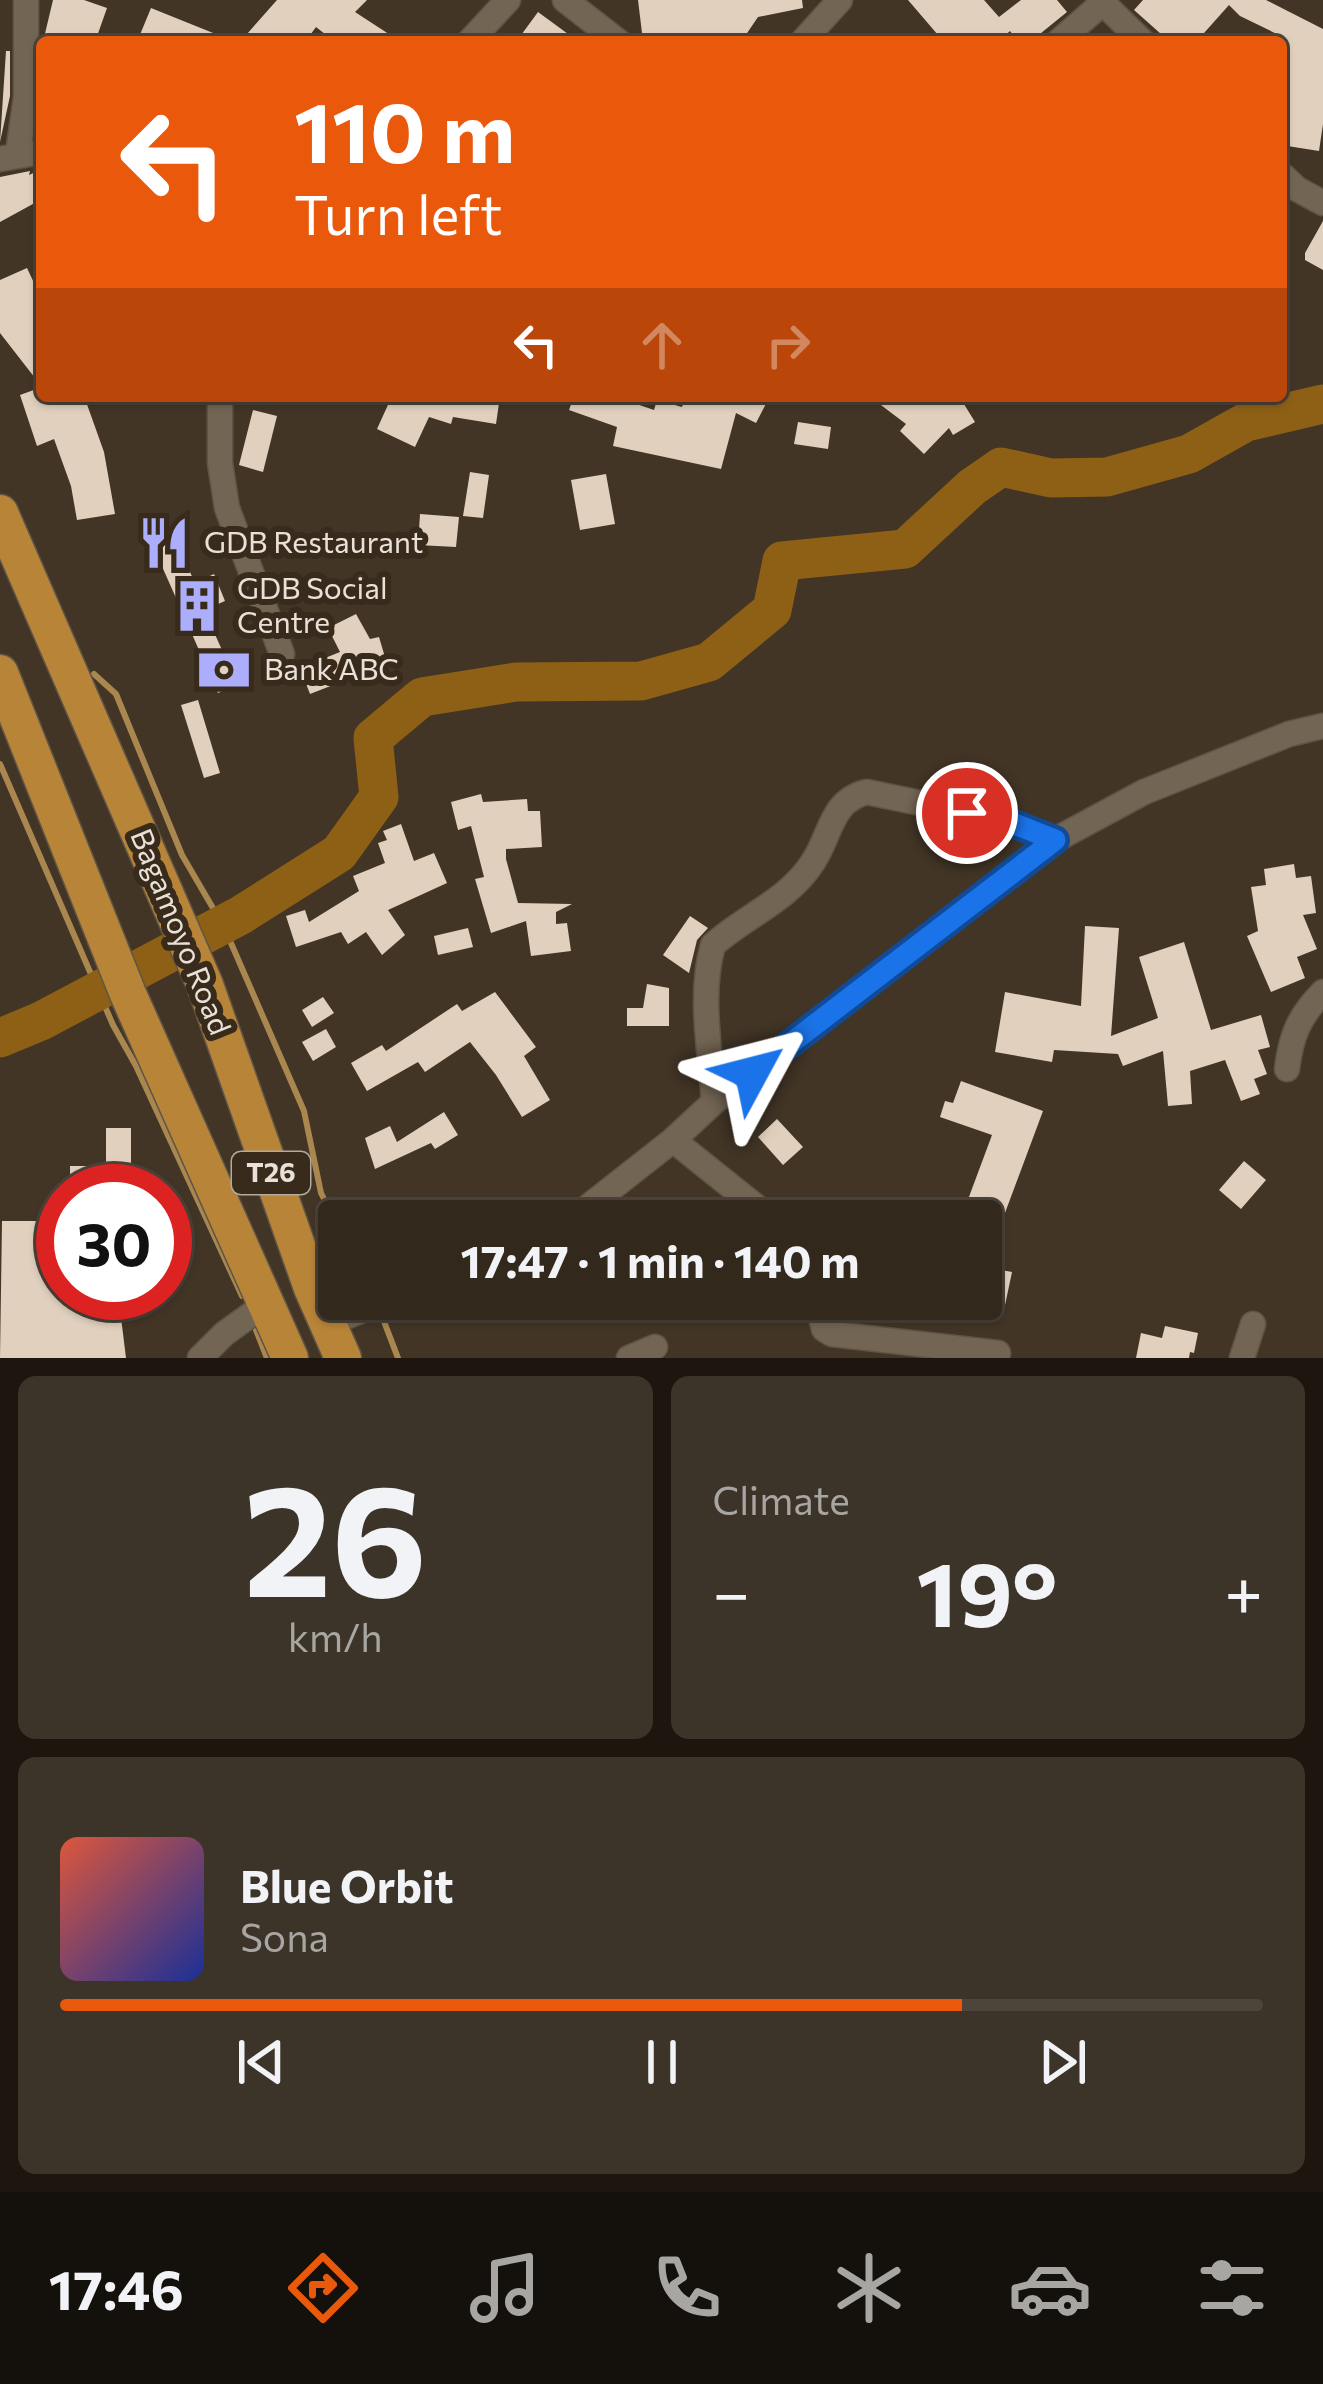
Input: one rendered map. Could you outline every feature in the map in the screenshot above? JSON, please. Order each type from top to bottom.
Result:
[{"type":"highway","name":"Bagamoyo Road","points":[[0,513],[205,985],[312,1288],[343,1358]]},
{"type":"highway","name":"T26","points":[[0,673],[135,1010],[290,1358]]},
{"type":"street","points":[[20,155],[26,97],[26,0]]},
{"type":"street","points":[[475,36],[508,0]]},
{"type":"street","points":[[565,0],[611,36]]},
{"type":"street","points":[[807,36],[840,0]]},
{"type":"street","points":[[1065,36],[1105,2],[1137,36]]},
{"type":"street","points":[[1287,179],[1323,203]]},
{"type":"street","points":[[220,402],[220,463],[227,508],[282,654]]},
{"type":"street","points":[[597,1200],[714,1102],[1055,840],[1144,792],[1289,734],[1323,726]]},
{"type":"street","points":[[714,1102],[707,1009],[707,965],[713,945],[762,914],[812,864],[838,809],[850,796],[867,792],[1007,821],[1055,840]]},
{"type":"street","points":[[1287,1069],[1291,1037],[1323,992]]},
{"type":"street","points":[[673,1140],[748,1200]]},
{"type":"street","points":[[200,1358],[268,1303]]},
{"type":"street","points":[[330,1323],[338,1320]]},
{"type":"street","points":[[822,1320],[832,1334],[998,1354]]},
{"type":"street","points":[[1242,1358],[1253,1324]]},
{"type":"street","points":[[629,1358],[655,1347]]},
{"type":"building","points":[[53,0],[84,0],[107,8],[97,36],[44,36]]},
{"type":"building","points":[[277,0],[367,0],[355,12],[392,36],[327,36],[316,27],[309,36],[245,36]]},
{"type":"building","points":[[638,0],[802,0],[803,8],[758,17],[745,36],[642,33]]},
{"type":"building","points":[[908,0],[984,0],[999,17],[1021,0],[1057,0],[1067,12],[1037,36],[1014,36],[1010,31],[1005,36],[939,36]]},
{"type":"building","points":[[1143,0],[1266,0],[1323,29],[1319,151],[1287,146],[1287,36],[1240,16],[1229,5],[1201,36],[1163,36],[1134,10]]},
{"type":"building","points":[[151,8],[221,36],[139,36]]},
{"type":"building","points":[[538,12],[571,36],[520,36]]},
{"type":"building","points":[[6,51],[10,51],[10,96],[0,142]]},
{"type":"building","points":[[30,171],[29,175],[36,172],[36,202],[0,222],[0,177]]},
{"type":"building","points":[[1323,221],[1323,270],[1305,260],[1305,253]]},
{"type":"building","points":[[27,268],[36,287],[36,379],[0,333],[0,280]]},
{"type":"building","points":[[36,389],[36,402],[86,402],[104,452],[115,514],[77,520],[54,439],[37,446],[20,395]]},
{"type":"building","points":[[389,402],[499,402],[496,424],[453,417],[451,424],[429,417],[415,447],[377,429]]},
{"type":"building","points":[[572,402],[631,402],[654,410],[656,402],[682,407],[684,402],[767,402],[756,423],[736,413],[721,469],[613,446],[617,427],[569,410]]},
{"type":"building","points":[[877,402],[963,402],[975,422],[953,435],[949,428],[924,454],[900,431],[906,424]]},
{"type":"building","points":[[253,410],[277,416],[263,472],[239,465]]},
{"type":"building","points":[[798,422],[831,427],[828,449],[794,444]]},
{"type":"building","points":[[470,472],[489,475],[483,518],[463,516]]},
{"type":"building","points":[[606,474],[615,524],[580,530],[571,480]]},
{"type":"building","points":[[420,514],[459,517],[456,547],[418,545]]},
{"type":"building","name":"GDB Social Centre","points":[[170,528],[195,583],[214,574],[225,601],[204,610],[235,679],[235,685],[218,693],[149,537]]},
{"type":"building","points":[[356,614],[370,639],[379,637],[387,664],[310,694],[300,668],[340,652],[328,628]]},
{"type":"building","points":[[198,700],[220,773],[204,778],[181,705]]},
{"type":"building","points":[[481,794],[483,802],[527,799],[528,811],[540,811],[542,847],[506,849],[506,859],[518,903],[572,904],[556,912],[556,924],[567,923],[571,951],[531,956],[526,921],[491,933],[475,879],[484,877],[471,826],[458,830],[451,802]]},
{"type":"building","points":[[401,824],[414,861],[434,853],[447,883],[388,910],[405,935],[382,955],[366,932],[348,944],[341,932],[296,947],[286,916],[305,910],[309,922],[359,891],[353,876],[385,863],[378,843],[387,840],[383,831]]},
{"type":"building","points":[[1294,864],[1296,878],[1311,876],[1316,913],[1303,915],[1317,949],[1297,957],[1305,978],[1271,992],[1247,936],[1258,931],[1251,887],[1266,885],[1264,869]]},
{"type":"building","points":[[690,916],[708,928],[697,940],[689,973],[663,955]]},
{"type":"building","points":[[1085,926],[1119,928],[1111,1036],[1158,1018],[1139,957],[1184,942],[1211,1030],[1261,1015],[1270,1047],[1258,1050],[1267,1074],[1254,1079],[1260,1094],[1241,1101],[1225,1060],[1190,1071],[1192,1104],[1168,1106],[1163,1051],[1123,1066],[1118,1054],[1054,1050],[1052,1062],[995,1052],[1005,992],[1081,1006]]},
{"type":"building","points":[[468,928],[473,947],[438,955],[434,936]]},
{"type":"building","points":[[647,984],[669,988],[669,1026],[627,1026],[627,1008],[643,1008]]},
{"type":"building","points":[[495,992],[536,1047],[524,1056],[550,1100],[522,1117],[470,1042],[425,1072],[418,1062],[367,1091],[351,1063],[382,1045],[386,1051],[457,1004],[462,1011]]},
{"type":"building","points":[[323,997],[334,1013],[312,1027],[302,1010]]},
{"type":"building","points":[[326,1029],[336,1047],[313,1061],[302,1042]]},
{"type":"building","points":[[961,1081],[1043,1111],[1002,1221],[1002,1200],[968,1200],[992,1135],[940,1117],[945,1101],[953,1103]]},
{"type":"building","points":[[444,1112],[458,1135],[435,1149],[431,1143],[375,1169],[365,1138],[390,1126],[397,1142]]},
{"type":"building","points":[[777,1119],[803,1147],[783,1165],[758,1137]]},
{"type":"building","points":[[106,1128],[131,1128],[131,1164],[106,1164]]},
{"type":"building","points":[[1244,1161],[1266,1180],[1241,1209],[1219,1190]]},
{"type":"building","points":[[2,1221],[36,1221],[36,1320],[121,1320],[126,1358],[0,1358]]},
{"type":"building","points":[[1002,1270],[1012,1272],[1002,1310]]},
{"type":"building","points":[[1165,1326],[1198,1333],[1194,1353],[1189,1358],[1136,1358],[1141,1333],[1162,1338]]},
{"type":"waterway","points":[[0,1038],[241,915],[339,853],[379,797],[373,738],[422,697],[516,682],[641,681],[709,662],[772,610],[782,561],[905,549],[972,487],[1001,467],[1051,478],[1107,477],[1189,454],[1246,422],[1323,404]]},
{"type":"waterway","points":[[94,674],[116,694],[182,855],[224,927],[304,1111],[324,1200]]},
{"type":"waterway","points":[[0,764],[113,1025],[242,1296]]},
{"type":"waterway","points":[[383,1320],[398,1358]]},
{"type":"waterway","points":[[256,1330],[267,1358]]},
{"type":"place","name":"GDB Restaurant","points":[[164,543]]},
{"type":"place","name":"GDB Social Centre","points":[[197,606]]},
{"type":"place","name":"Bank ABC","points":[[224,670]]},
{"type":"route","points":[[752,1073],[1055,840],[1007,821],[967,813]]}]
